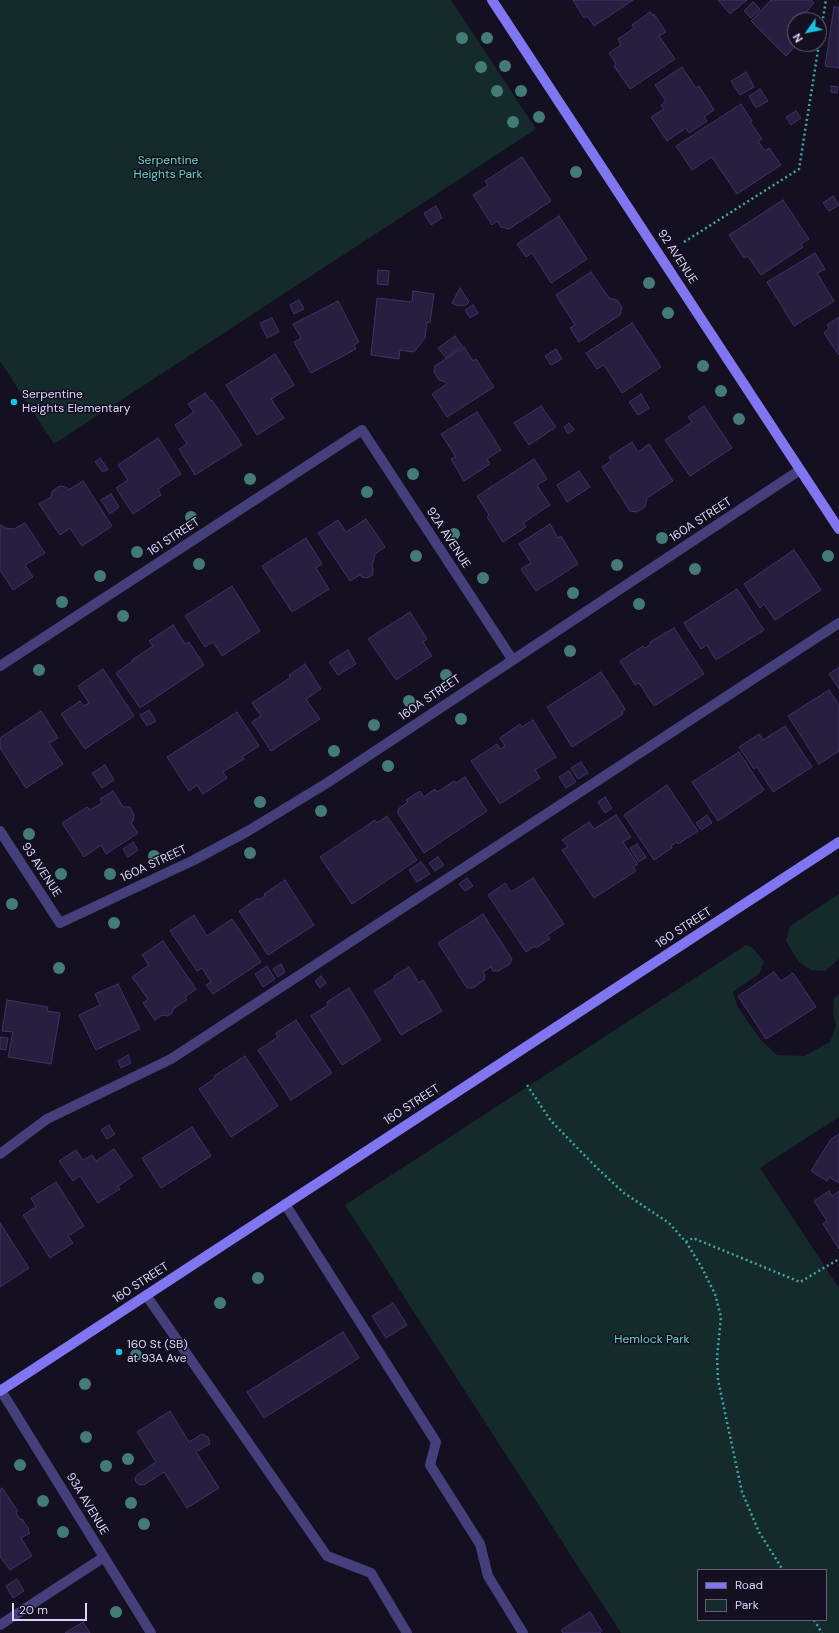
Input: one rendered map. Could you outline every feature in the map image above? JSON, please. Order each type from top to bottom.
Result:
[{"type":"main road","name":"92 AVENUE","points":[[492,0],[839,529]]},
{"type":"main road","name":"160 STREET","points":[[0,1390],[839,842]]},
{"type":"street","name":"92A AVENUE","points":[[362,430],[512,659]]},
{"type":"street","name":"161 STREET","points":[[0,666],[362,430]]},
{"type":"street","name":"160A STREET","points":[[60,923],[194,860],[248,831],[327,783],[512,659],[800,470]]},
{"type":"street","points":[[0,1154],[47,1118],[171,1059],[839,623]]},
{"type":"street","name":"93 AVENUE","points":[[0,831],[60,923]]},
{"type":"street","points":[[285,1204],[436,1442],[430,1464],[480,1544],[488,1576],[524,1633]]},
{"type":"street","points":[[146,1295],[327,1556],[372,1574],[407,1633]]},
{"type":"street","name":"93A AVENUE","points":[[0,1390],[151,1633]]},
{"type":"street","points":[[0,1625],[104,1557]]},
{"type":"path","points":[[824,12],[826,0]]},
{"type":"path","points":[[684,242],[799,169],[818,52]]},
{"type":"path","points":[[527,1085],[551,1120],[597,1168],[624,1193],[669,1223],[686,1242],[701,1266],[715,1294],[721,1317],[717,1357],[718,1380],[742,1492],[759,1532],[782,1569]]},
{"type":"path","points":[[686,1242],[693,1238],[800,1282],[839,1260]]},
{"type":"path","points":[[815,1621],[822,1633]]},
{"type":"green space","name":"Serpentine Heights Park","points":[[0,0],[451,0],[536,129],[54,444],[0,361]]},
{"type":"green space","points":[[839,894],[839,959],[825,971],[811,970],[799,962],[786,941],[790,926]]},
{"type":"green space","name":"Hemlock Park","points":[[746,945],[753,948],[764,962],[759,974],[733,992],[737,1005],[748,1022],[761,1040],[777,1055],[804,1056],[830,1042],[836,1026],[833,1014],[834,998],[839,994],[839,1117],[760,1168],[839,1288],[839,1633],[621,1633],[345,1205]]},
{"type":"building","points":[[573,0],[633,0],[594,26],[587,16],[584,18]]},
{"type":"building","points":[[718,0],[747,0],[730,14]]},
{"type":"building","points":[[771,0],[811,0],[814,3],[806,12],[787,12],[787,52],[790,52],[786,56],[751,21]]},
{"type":"building","points":[[753,2],[760,9],[751,18],[744,11]]},
{"type":"building","points":[[834,7],[839,7],[839,68],[825,66]]},
{"type":"building","points":[[650,12],[653,16],[654,14],[666,32],[659,36],[675,59],[630,89],[614,66],[616,64],[609,53],[621,45],[618,39],[634,28],[632,25]]},
{"type":"building","points":[[682,67],[696,88],[699,86],[714,110],[704,117],[707,121],[689,133],[686,128],[667,141],[651,117],[664,109],[661,105],[666,101],[655,85]]},
{"type":"building","points":[[746,72],[754,87],[740,95],[731,81]]},
{"type":"building","points":[[831,86],[838,87],[837,93],[831,92]]},
{"type":"building","points":[[760,89],[768,101],[756,108],[749,96]]},
{"type":"building","points":[[741,104],[752,121],[750,122],[762,139],[758,141],[765,151],[769,148],[781,165],[737,194],[712,157],[692,170],[676,146]]},
{"type":"building","points":[[796,111],[801,118],[791,125],[786,117]]},
{"type":"building","points":[[522,157],[551,201],[509,229],[501,227],[497,221],[492,225],[473,195],[488,185],[485,181]]},
{"type":"building","points":[[833,196],[839,205],[829,211],[823,203]]},
{"type":"building","points":[[783,200],[809,239],[801,244],[803,247],[761,275],[748,256],[744,258],[729,235]]},
{"type":"building","points":[[436,206],[442,218],[431,225],[424,213]]},
{"type":"building","points":[[559,216],[587,259],[551,283],[532,253],[526,257],[517,244]]},
{"type":"building","points":[[815,253],[825,269],[817,273],[834,301],[794,326],[767,282]]},
{"type":"building","points":[[378,270],[389,271],[388,285],[377,284]]},
{"type":"building","points":[[591,272],[609,298],[617,300],[622,307],[620,315],[579,342],[570,328],[575,325],[556,295]]},
{"type":"building","points":[[460,288],[469,302],[466,305],[458,306],[452,303]]},
{"type":"building","points":[[413,291],[434,294],[430,323],[427,322],[425,338],[414,352],[400,350],[399,359],[371,355],[377,298],[412,302]]},
{"type":"building","points":[[299,300],[304,309],[294,314],[290,305]]},
{"type":"building","points":[[338,301],[359,342],[354,345],[356,349],[311,373],[294,342],[301,338],[293,324]]},
{"type":"building","points":[[473,305],[478,313],[470,318],[465,310]]},
{"type":"building","points":[[839,317],[839,355],[824,333],[829,328],[827,325]]},
{"type":"building","points":[[272,318],[279,332],[267,338],[260,323]]},
{"type":"building","points":[[632,323],[661,367],[622,393],[604,365],[597,369],[586,353]]},
{"type":"building","points":[[455,336],[462,346],[446,358],[438,348]]},
{"type":"building","points":[[464,347],[473,361],[476,359],[494,387],[447,417],[432,394],[447,384],[439,380],[434,372],[435,366]]},
{"type":"building","points":[[556,349],[562,359],[551,365],[545,356]]},
{"type":"building","points":[[275,354],[294,385],[271,399],[284,418],[257,435],[226,385]]},
{"type":"building","points":[[205,393],[211,401],[212,400],[242,445],[195,475],[179,449],[187,444],[175,425],[194,412],[188,404]]},
{"type":"building","points":[[641,394],[649,408],[638,415],[629,402]]},
{"type":"building","points":[[541,406],[556,427],[529,445],[514,423]]},
{"type":"building","points":[[704,406],[732,448],[690,476],[665,440],[692,422],[688,417]]},
{"type":"building","points":[[477,412],[501,450],[487,459],[490,464],[464,481],[451,459],[456,457],[441,434]]},
{"type":"building","points":[[569,423],[574,430],[568,434],[564,427]]},
{"type":"building","points":[[158,438],[181,474],[158,489],[161,495],[133,514],[116,488],[128,480],[118,465]]},
{"type":"building","points":[[632,442],[638,452],[649,444],[673,481],[647,498],[645,507],[637,512],[630,511],[602,467],[611,461],[609,457]]},
{"type":"building","points":[[100,458],[108,469],[103,472],[95,462]]},
{"type":"building","points":[[534,459],[547,479],[537,485],[550,505],[523,523],[526,527],[503,542],[487,517],[489,515],[477,496]]},
{"type":"building","points":[[579,471],[590,487],[567,502],[557,485]]},
{"type":"building","points":[[83,481],[112,526],[82,546],[70,528],[60,535],[39,504],[51,497],[52,491],[60,486],[66,487],[68,490]]},
{"type":"building","points":[[111,494],[119,507],[110,514],[101,500]]},
{"type":"building","points":[[366,519],[385,547],[375,554],[372,566],[373,575],[367,578],[360,575],[350,581],[318,533],[338,520],[346,532]]},
{"type":"building","points":[[25,523],[45,553],[25,565],[33,577],[13,590],[0,570],[0,525],[5,528],[14,529]]},
{"type":"building","points":[[550,524],[558,538],[561,536],[578,564],[536,591],[521,569],[531,563],[519,544]]},
{"type":"building","points":[[306,538],[322,564],[316,568],[329,589],[292,612],[262,566]]},
{"type":"building","points":[[794,550],[821,590],[775,620],[764,604],[760,608],[744,584]]},
{"type":"building","points":[[232,586],[260,631],[222,656],[213,642],[205,647],[185,616]]},
{"type":"building","points":[[737,589],[764,630],[716,660],[707,645],[701,649],[684,623]]},
{"type":"building","points":[[410,612],[427,639],[423,642],[432,656],[396,680],[368,639]]},
{"type":"building","points":[[173,625],[185,644],[189,642],[204,665],[140,708],[116,673],[153,646],[149,641]]},
{"type":"building","points":[[674,628],[704,674],[654,706],[639,683],[635,685],[620,661],[643,646],[645,648],[651,644],[650,642]]},
{"type":"building","points":[[348,650],[356,664],[338,675],[329,662]]},
{"type":"building","points":[[305,664],[321,689],[306,699],[320,719],[271,751],[252,722],[261,716],[252,703],[290,678],[289,675]]},
{"type":"building","points":[[839,667],[839,689],[829,674]]},
{"type":"building","points":[[103,669],[134,716],[85,749],[61,714],[80,701],[84,706],[89,703],[78,686]]},
{"type":"building","points":[[601,672],[625,709],[622,712],[623,714],[572,747],[547,707]]},
{"type":"building","points":[[829,690],[839,705],[839,751],[819,764],[788,716]]},
{"type":"building","points":[[149,710],[156,721],[147,726],[140,715]]},
{"type":"building","points":[[41,711],[58,738],[49,743],[63,764],[26,788],[0,748],[0,738]]},
{"type":"building","points":[[237,712],[259,746],[242,757],[244,759],[223,772],[227,778],[203,794],[197,785],[189,791],[167,757]]},
{"type":"building","points":[[533,720],[556,757],[535,770],[540,778],[500,804],[471,761],[497,744],[500,749],[505,746],[500,738],[520,724],[522,727]]},
{"type":"building","points":[[785,726],[812,767],[773,792],[757,767],[754,769],[739,747],[759,734],[763,740]]},
{"type":"building","points":[[739,752],[764,790],[718,821],[692,782]]},
{"type":"building","points":[[581,762],[588,773],[578,779],[571,768]]},
{"type":"building","points":[[105,765],[114,780],[102,788],[92,773]]},
{"type":"building","points":[[569,771],[576,782],[566,788],[559,777]]},
{"type":"building","points":[[465,777],[487,811],[424,853],[397,812],[399,810],[398,809],[408,802],[406,800],[420,791],[424,797],[435,789],[437,792],[454,781],[456,783]]},
{"type":"building","points":[[667,785],[698,831],[678,844],[677,842],[671,846],[672,848],[654,860],[624,815]]},
{"type":"building","points":[[113,791],[123,807],[130,807],[134,815],[131,823],[138,833],[106,854],[101,845],[84,857],[62,823],[87,807],[90,810],[102,803],[100,799]]},
{"type":"building","points":[[605,797],[612,808],[605,813],[598,802]]},
{"type":"building","points":[[616,815],[631,837],[623,842],[638,864],[633,867],[636,871],[594,898],[562,850],[568,847],[562,840],[589,822],[594,829]]},
{"type":"building","points":[[707,815],[712,823],[701,830],[696,823]]},
{"type":"building","points":[[387,816],[417,860],[352,904],[320,857],[375,820],[377,823]]},
{"type":"building","points":[[133,842],[138,850],[128,857],[123,849]]},
{"type":"building","points":[[637,844],[646,857],[639,862],[630,848]]},
{"type":"building","points":[[438,857],[444,865],[435,871],[429,863]]},
{"type":"building","points":[[421,862],[430,874],[417,882],[409,870]]},
{"type":"building","points":[[467,878],[473,886],[465,891],[459,884]]},
{"type":"building","points":[[533,878],[564,924],[547,935],[550,939],[536,948],[535,946],[526,952],[488,895],[505,883],[511,892]]},
{"type":"building","points":[[285,880],[314,925],[268,955],[239,911],[258,898],[259,900],[265,896],[264,894]]},
{"type":"building","points":[[483,914],[512,959],[510,964],[498,971],[493,971],[491,967],[483,972],[485,975],[484,980],[473,988],[467,988],[438,943]]},
{"type":"building","points":[[194,915],[207,936],[232,919],[261,962],[213,994],[206,985],[211,982],[202,968],[197,971],[170,931]]},
{"type":"building","points":[[163,941],[196,989],[185,997],[187,1000],[173,1009],[172,1013],[168,1016],[162,1015],[155,1020],[143,1003],[148,999],[132,977],[149,965],[142,955]]},
{"type":"building","points":[[281,964],[285,972],[278,977],[273,969]]},
{"type":"building","points":[[267,966],[275,979],[263,987],[255,974]]},
{"type":"building","points":[[409,967],[419,983],[423,980],[442,1011],[401,1035],[374,991]]},
{"type":"building","points":[[774,972],[781,981],[793,973],[816,1007],[766,1039],[738,996]]},
{"type":"building","points":[[321,976],[326,983],[320,988],[315,981]]},
{"type":"building","points":[[118,984],[140,1029],[96,1050],[79,1015],[100,1005],[95,994]]},
{"type":"building","points":[[349,988],[381,1040],[342,1065],[311,1016],[328,1005],[327,1002]]},
{"type":"building","points":[[7,1000],[48,1007],[47,1011],[60,1013],[51,1064],[8,1057],[13,1032],[2,1031]]},
{"type":"building","points":[[296,1020],[332,1073],[291,1100],[258,1050],[278,1037],[276,1033]]},
{"type":"building","points":[[0,1037],[8,1038],[6,1050],[0,1049]]},
{"type":"building","points":[[128,1055],[131,1063],[121,1068],[118,1061]]},
{"type":"building","points":[[245,1056],[278,1106],[231,1137],[199,1089],[215,1078],[214,1076]]},
{"type":"building","points":[[109,1125],[115,1134],[107,1139],[101,1130]]},
{"type":"building","points":[[192,1127],[211,1156],[161,1188],[142,1158]]},
{"type":"building","points":[[839,1134],[839,1183],[829,1177],[827,1181],[811,1171],[831,1139]]},
{"type":"building","points":[[114,1149],[133,1176],[118,1186],[120,1189],[98,1203],[80,1176],[73,1181],[59,1161],[76,1150],[83,1160],[92,1155],[96,1161]]},
{"type":"building","points":[[56,1182],[84,1226],[68,1236],[73,1243],[50,1258],[23,1215],[36,1207],[31,1198]]},
{"type":"building","points":[[829,1191],[832,1196],[839,1191],[839,1249],[823,1224],[827,1221],[814,1201]]},
{"type":"building","points":[[0,1223],[29,1268],[0,1287]]},
{"type":"building","points":[[393,1303],[407,1325],[386,1338],[372,1316]]},
{"type":"building","points":[[343,1332],[359,1358],[264,1418],[247,1392]]},
{"type":"building","points":[[170,1411],[189,1442],[202,1434],[208,1437],[210,1444],[196,1452],[219,1488],[187,1508],[164,1472],[144,1485],[140,1485],[136,1482],[135,1478],[138,1474],[156,1462],[137,1432]]},
{"type":"building","points":[[2,1488],[18,1511],[16,1513],[29,1529],[28,1530],[30,1533],[21,1538],[32,1556],[10,1570],[0,1557],[0,1490]]},
{"type":"building","points":[[17,1579],[24,1591],[13,1598],[6,1586]]},
{"type":"building","points":[[590,1612],[602,1631],[600,1633],[563,1633],[561,1630]]},
{"type":"building","points":[[83,1622],[90,1633],[65,1633]]},
{"type":"place","name":"Serpentine Heights Elementary","points":[[14,402]]},
{"type":"place","name":"160 St (SB) at 93A Ave","points":[[119,1352]]}]
